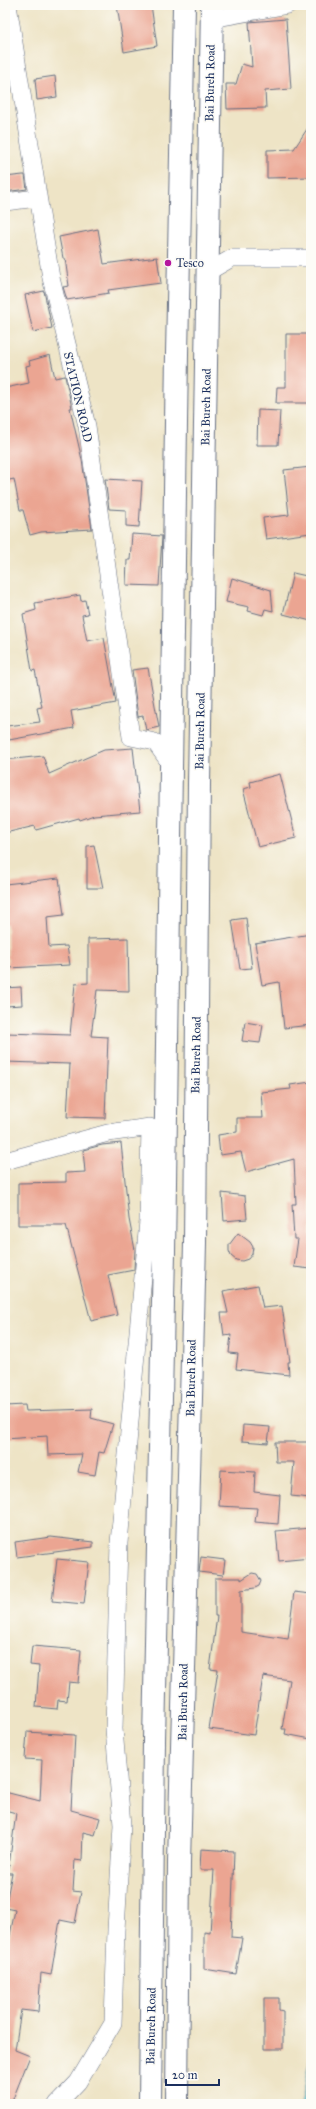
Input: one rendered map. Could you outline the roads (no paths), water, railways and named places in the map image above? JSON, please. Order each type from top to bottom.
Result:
[{"type":"highway","name":"Bai Bureh Road","points":[[150,2104],[154,1733],[164,1252],[177,347],[184,5]]},
{"type":"highway","name":"Bai Bureh Road","points":[[177,2104],[178,1862],[195,1243],[199,784],[206,386],[206,273],[212,12]]},
{"type":"street","name":"STATION ROAD","points":[[8,5],[37,198],[51,278],[88,426],[131,737],[155,742],[172,766]]},
{"type":"street","points":[[212,12],[288,5]]},
{"type":"street","points":[[5,202],[37,198]]},
{"type":"street","points":[[206,273],[232,258],[311,258]]},
{"type":"street","points":[[5,1161],[108,1133],[150,1127],[148,1222],[119,1543],[114,1728],[122,1825],[116,1930],[114,2023],[78,2082],[57,2104]]},
{"type":"water","points":[[311,2058],[311,2104],[301,2104]]},
{"type":"place","name":"Tesco","points":[[168,263]]}]
